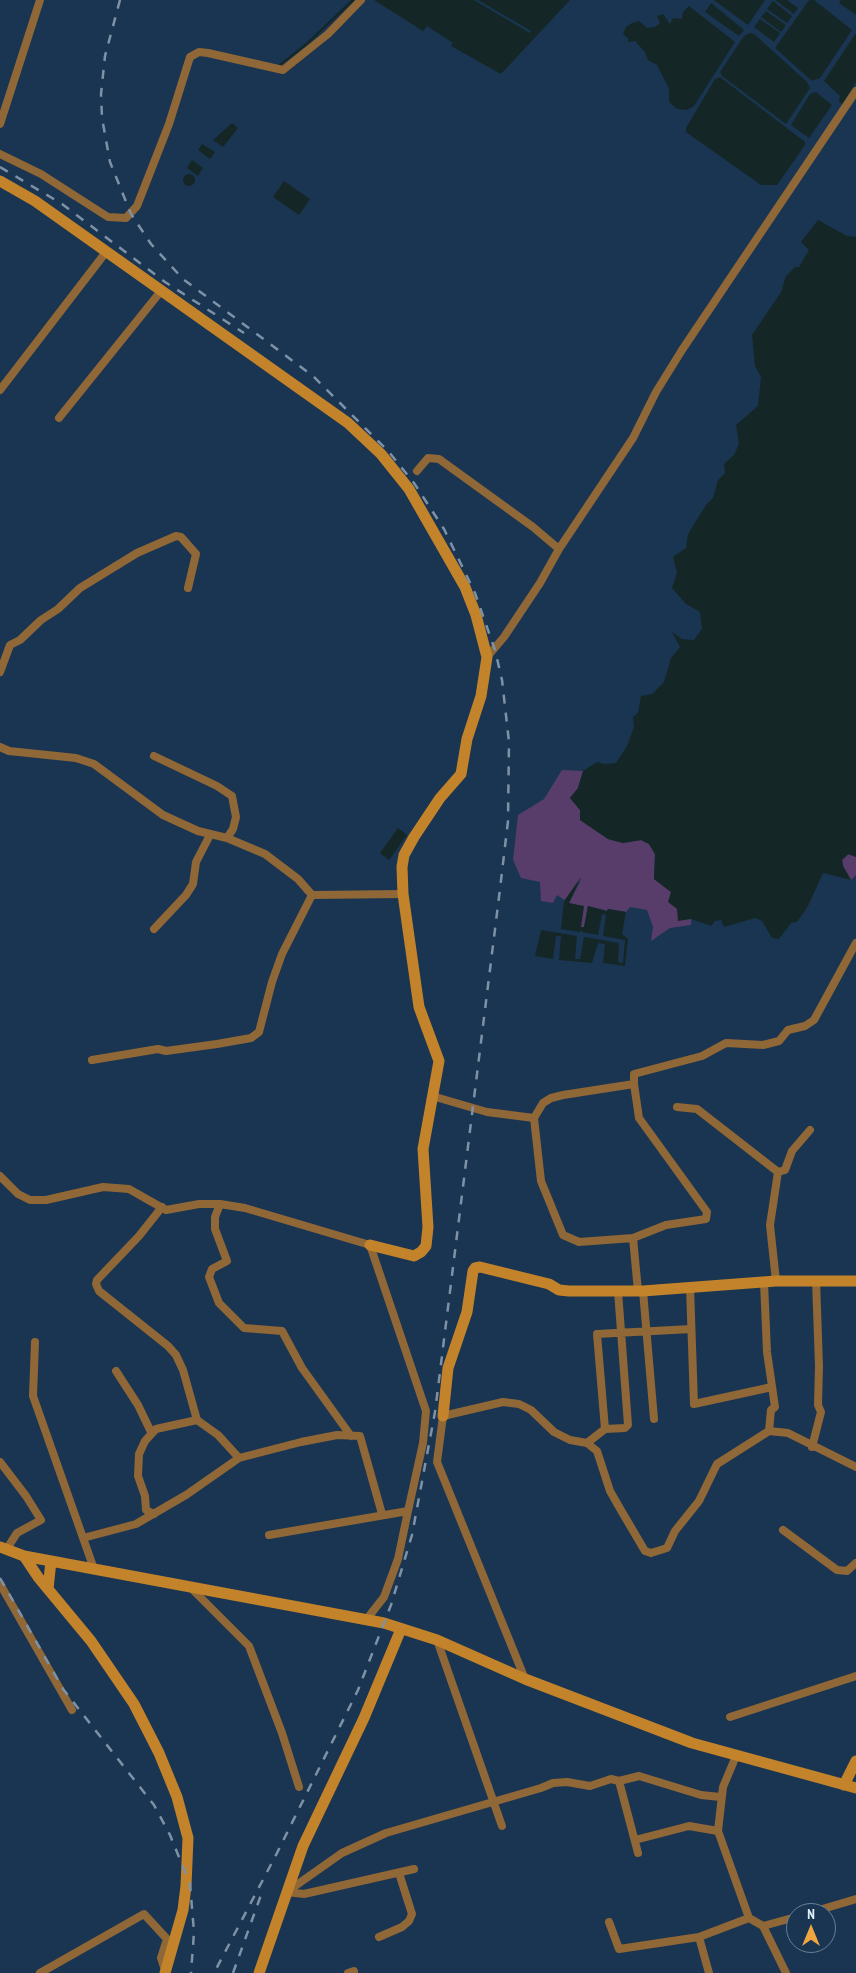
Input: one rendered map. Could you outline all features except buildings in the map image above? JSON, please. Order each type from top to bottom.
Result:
[{"type":"street","points":[[0,124],[40,0]]},
{"type":"street","points":[[0,154],[41,174],[108,217],[126,218],[137,206],[169,124],[190,57],[195,53],[208,53],[284,70],[328,34],[361,0]]},
{"type":"street","points":[[487,657],[504,637],[540,583],[559,548],[633,438],[656,392],[682,350],[856,91]]},
{"type":"street","points":[[0,181],[34,201],[323,403],[381,454],[409,489],[465,587],[476,615],[487,657],[481,696],[467,739],[461,774],[429,814],[404,855],[403,894],[419,1007],[439,1061],[423,1149],[428,1227],[426,1246],[421,1252],[414,1256],[245,1208],[220,1204],[199,1204],[172,1210],[129,1189],[109,1187],[79,1191],[46,1200],[30,1200],[18,1194],[0,1176]]},
{"type":"street","points":[[0,390],[106,252]]},
{"type":"street","points":[[59,418],[161,291]]},
{"type":"street","points":[[418,471],[428,458],[439,459],[533,526],[559,548]]},
{"type":"street","points":[[0,672],[10,645],[20,640],[40,620],[58,609],[80,588],[137,553],[176,536],[181,537],[196,554],[188,588]]},
{"type":"street","points":[[0,747],[9,751],[76,758],[94,764],[162,815],[210,835],[228,838],[265,854],[298,880],[312,895],[403,894]]},
{"type":"street","points":[[154,756],[217,786],[232,796],[236,817],[228,838]]},
{"type":"street","points":[[154,929],[193,884],[196,862],[210,835]]},
{"type":"street","points":[[92,1060],[158,1049],[166,1051],[217,1044],[251,1038],[259,1032],[272,982],[282,954],[312,895]]},
{"type":"street","points":[[634,1084],[551,1098],[543,1103],[534,1118],[541,1181],[564,1235],[579,1242],[633,1238],[666,1225],[702,1221],[707,1212],[639,1118],[634,1074],[702,1056],[726,1043],[772,1044],[779,1041],[788,1030],[810,1023],[814,1020],[856,944]]},
{"type":"street","points":[[432,1096],[487,1112],[534,1118]]},
{"type":"street","points":[[677,1107],[696,1109],[742,1142],[778,1172]]},
{"type":"street","points":[[778,1172],[785,1170],[792,1151],[810,1130]]},
{"type":"street","points":[[776,1281],[770,1225],[778,1172]]},
{"type":"street","points":[[220,1204],[215,1216],[215,1229],[228,1261],[212,1269],[209,1277],[219,1303],[244,1328],[282,1331],[302,1368],[351,1436]]},
{"type":"street","points":[[162,1206],[139,1236],[97,1280],[98,1292],[168,1346],[176,1355],[183,1370],[197,1420],[218,1435],[239,1458]]},
{"type":"street","points":[[633,1238],[647,1331],[654,1419]]},
{"type":"street","points":[[366,1620],[384,1597],[398,1559],[423,1443],[426,1411],[370,1245]]},
{"type":"street","points":[[525,1679],[437,1462],[448,1368],[467,1312],[473,1271],[480,1267],[549,1284],[559,1290],[618,1292],[776,1281],[856,1281]]},
{"type":"street","points":[[812,1447],[821,1412],[818,1405],[820,1366],[816,1280]]},
{"type":"street","points":[[764,1282],[768,1352],[775,1406],[771,1410],[769,1431]]},
{"type":"street","points":[[690,1287],[694,1404],[772,1387]]},
{"type":"street","points":[[587,1443],[605,1429],[625,1428],[628,1425],[618,1292]]},
{"type":"street","points":[[605,1429],[597,1334],[691,1329]]},
{"type":"street","points":[[35,1342],[33,1396],[94,1569]]},
{"type":"street","points":[[116,1371],[138,1405],[151,1432]]},
{"type":"street","points":[[443,1416],[502,1402],[519,1404],[531,1410],[554,1432],[570,1440],[587,1443],[597,1451],[610,1491],[645,1551],[658,1553],[667,1548],[675,1531],[699,1502],[717,1464],[769,1431],[788,1433],[812,1447],[856,1467]]},
{"type":"street","points":[[154,1514],[146,1510],[145,1496],[138,1476],[140,1454],[151,1432],[197,1420]]},
{"type":"street","points":[[83,1538],[136,1524],[239,1458],[337,1435],[360,1436],[382,1514]]},
{"type":"street","points":[[0,1462],[26,1496],[41,1520],[17,1533],[3,1549],[51,1562],[349,1615],[401,1628],[438,1640],[525,1679],[692,1743],[856,1788]]},
{"type":"street","points":[[269,1535],[408,1511]]},
{"type":"street","points":[[783,1530],[837,1570],[847,1572],[856,1563]]},
{"type":"street","points":[[24,1556],[48,1589],[91,1641],[134,1704],[159,1753],[177,1797],[188,1838],[186,1886],[183,1910],[165,1972]]},
{"type":"street","points":[[48,1589],[51,1562]]},
{"type":"street","points":[[0,1584],[72,1710]]},
{"type":"street","points":[[190,1588],[249,1646],[282,1733],[299,1787]]},
{"type":"street","points":[[259,1973],[303,1846],[364,1718],[401,1628]]},
{"type":"street","points":[[438,1640],[502,1826]]},
{"type":"street","points":[[730,1717],[856,1676]]},
{"type":"street","points":[[736,1756],[720,1797],[718,1831],[749,1918],[763,1926],[786,1973]]},
{"type":"street","points":[[844,1785],[856,1761]]},
{"type":"street","points":[[286,1892],[342,1853],[386,1832],[494,1802],[553,1782],[567,1782],[590,1786],[611,1779],[619,1781],[639,1776],[701,1795],[720,1797]]},
{"type":"street","points":[[619,1781],[638,1853]]},
{"type":"street","points":[[636,1840],[690,1826],[718,1831]]},
{"type":"street","points":[[286,1892],[304,1894],[414,1869]]},
{"type":"street","points":[[379,1937],[402,1928],[409,1921],[412,1914],[399,1873]]},
{"type":"street","points":[[836,1905],[856,1899]]},
{"type":"street","points":[[40,1973],[144,1914],[166,1939],[161,1958],[165,1972]]},
{"type":"street","points":[[609,1922],[619,1949],[699,1937],[749,1918]]},
{"type":"street","points":[[763,1926],[786,1920]]},
{"type":"street","points":[[699,1937],[709,1973]]},
{"type":"shaded area","points":[[351,0],[355,0],[307,45],[280,66],[278,65],[306,43]]},
{"type":"shaded area","points":[[374,0],[474,0],[530,33],[531,31],[478,0],[570,0],[501,74],[451,46],[453,43],[427,26],[423,31]]},
{"type":"shaded area","points":[[714,0],[765,0],[748,25]]},
{"type":"shaded area","points":[[775,0],[787,0],[798,8],[794,14]]},
{"type":"shaded area","points":[[809,0],[814,0],[852,30],[820,78],[812,81],[775,48]]},
{"type":"shaded area","points":[[841,0],[856,0],[856,15],[839,3]]},
{"type":"shaded area","points":[[773,1],[792,16],[787,23],[767,9]]},
{"type":"shaded area","points":[[711,3],[744,30],[739,36],[705,12]]},
{"type":"shaded area","points":[[689,6],[735,42],[694,106],[687,110],[677,109],[669,102],[669,89],[657,65],[648,60],[645,52],[635,41],[628,42],[628,38],[623,34],[626,27],[639,21],[647,28],[655,27],[660,23],[657,16],[663,14],[670,24],[673,18],[682,19],[683,12]]},
{"type":"shaded area","points":[[766,11],[786,25],[781,32],[761,17]]},
{"type":"shaded area","points":[[760,19],[780,33],[774,42],[754,27]]},
{"type":"shaded area","points":[[750,33],[754,34],[807,82],[810,88],[786,124],[722,76],[720,72],[744,36]]},
{"type":"shaded area","points":[[856,33],[856,82],[842,104],[839,101],[840,96],[824,81]]},
{"type":"shaded area","points":[[720,77],[805,142],[805,145],[777,185],[761,185],[686,132],[686,128],[715,79]]},
{"type":"shaded area","points":[[816,92],[832,105],[809,138],[791,125],[810,94]]},
{"type":"shaded area","points":[[232,123],[238,128],[223,147],[213,140]]},
{"type":"shaded area","points":[[202,144],[215,152],[210,159],[198,150]]},
{"type":"shaded area","points":[[192,160],[203,168],[198,176],[187,168]]},
{"type":"shaded area","points":[[191,174],[194,175],[194,185],[187,186],[184,185],[183,178],[184,175]]},
{"type":"shaded area","points":[[284,181],[310,199],[299,215],[273,197]]},
{"type":"shaded area","points":[[818,220],[847,236],[856,237],[856,857],[848,854],[842,860],[843,866],[851,880],[823,873],[808,906],[797,922],[791,923],[779,939],[772,938],[762,921],[755,918],[724,927],[721,920],[715,921],[711,926],[691,919],[678,921],[677,909],[668,902],[671,892],[654,879],[655,854],[649,844],[641,840],[623,843],[608,839],[580,820],[580,810],[570,798],[578,788],[583,771],[597,762],[605,764],[616,763],[627,746],[634,727],[633,717],[638,713],[641,696],[652,694],[664,682],[671,658],[680,647],[672,632],[682,639],[694,640],[702,629],[700,612],[686,604],[672,588],[677,573],[673,557],[686,548],[688,534],[706,505],[713,498],[718,480],[725,473],[724,464],[734,455],[739,444],[736,425],[758,406],[761,377],[755,366],[752,335],[781,292],[786,276],[795,267],[799,267],[809,250],[801,242]]},
{"type":"shaded area","points":[[562,770],[583,771],[578,788],[570,798],[580,810],[580,820],[608,839],[623,843],[641,840],[649,844],[655,854],[654,879],[671,892],[691,919],[691,925],[670,928],[651,941],[653,927],[647,910],[630,907],[626,912],[608,909],[607,911],[588,906],[584,927],[581,927],[569,903],[582,878],[566,901],[557,895],[553,903],[541,901],[540,882],[521,878],[513,860],[518,815],[544,799]]},
{"type":"shaded area","points":[[398,828],[407,835],[389,860],[380,853]]},
{"type":"shaded area","points":[[849,854],[856,857],[856,875],[851,880],[843,866],[842,860]]},
{"type":"shaded area","points":[[581,877],[569,903],[584,906],[581,927],[584,927],[588,906],[607,911],[608,909],[626,912],[622,934],[628,939],[625,966],[603,963],[605,944],[598,943],[592,963],[559,960],[561,936],[556,936],[553,959],[535,956],[541,930],[577,936],[575,959],[580,959],[584,937],[619,943],[618,962],[623,963],[625,940],[603,936],[606,915],[602,914],[598,935],[582,932],[582,930],[580,932],[561,929],[564,901]]},
{"type":"railway","points":[[120,0],[105,56],[101,94],[102,118],[110,162],[131,214],[151,244],[183,279],[313,376],[389,452],[414,483],[444,529],[475,593],[495,650],[502,680],[509,742],[508,821],[500,889],[435,1412],[412,1535],[391,1605],[358,1690],[277,1853],[214,1973]]},
{"type":"railway","points":[[0,167],[62,204],[165,282],[244,333]]},
{"type":"railway","points":[[0,1578],[63,1689],[154,1805],[170,1835],[190,1884],[194,1932],[191,1973]]},
{"type":"railway","points":[[233,1973],[261,1895]]}]
